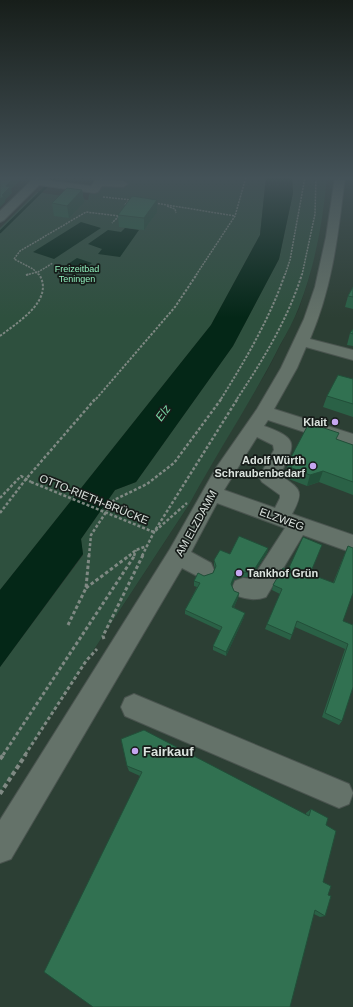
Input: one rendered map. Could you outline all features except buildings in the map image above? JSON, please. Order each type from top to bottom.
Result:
[{"type":"street","name":"AM ELZDAMM","points":[[0,848],[178,555],[212,493],[252,428],[264,412],[301,341],[322,287],[333,224]]},
{"type":"street","points":[[301,341],[353,355]]},
{"type":"street","points":[[264,412],[353,441]]},
{"type":"street","points":[[243,588],[258,590],[288,521],[290,499],[289,491],[269,477],[283,450],[282,442],[271,435],[252,428]]},
{"type":"street","name":"ELZWEG","points":[[212,493],[353,544]]},
{"type":"street","points":[[178,555],[203,570]]},
{"type":"street","points":[[134,707],[339,794]]},
{"type":"path","points":[[0,336],[35,306],[40,298],[44,283],[38,272],[14,259],[22,250],[65,224]]},
{"type":"path","points":[[0,513],[26,479],[175,308],[231,224]]},
{"type":"path","points":[[68,625],[86,588],[90,536],[114,500],[147,484],[174,463],[222,398],[253,346],[277,297],[290,260],[297,224]]},
{"type":"path","points":[[105,640],[103,636],[147,546],[152,532],[254,373],[274,339],[297,292],[306,262],[313,224]]},
{"type":"path","points":[[22,250],[28,252]]},
{"type":"path","points":[[26,275],[38,272],[53,263]]},
{"type":"path","points":[[0,498],[21,476],[26,479]]},
{"type":"path","name":"OTTO-RIETH-BRÜCKE","points":[[26,479],[152,532]]},
{"type":"path","points":[[152,532],[185,503],[190,502],[186,509]]},
{"type":"path","points":[[86,588],[136,550],[147,546]]},
{"type":"path","points":[[0,759],[134,557],[136,550]]},
{"type":"path","points":[[0,794],[86,661],[109,635]]},
{"type":"shaded area","points":[[320,224],[353,224],[353,1007],[0,1007],[0,793],[190,503],[211,464],[267,371],[299,309],[309,278]]},
{"type":"green space","name":"Freizeitbad Teningen","points":[[4,224],[261,224],[260,235],[211,325],[0,590],[0,228]]},
{"type":"green space","points":[[286,224],[321,224],[310,276],[299,307],[293,322],[259,385],[190,503],[0,793],[0,667],[83,555],[81,539],[115,490],[136,482],[233,346],[279,259]]},
{"type":"water","points":[[78,224],[88,224],[101,228],[54,259],[33,252]]},
{"type":"water","name":"Elz","points":[[261,224],[286,224],[279,259],[233,346],[136,482],[115,490],[81,539],[83,554],[0,667],[0,590],[211,325],[260,235]]},
{"type":"water","points":[[125,228],[139,230],[120,257],[98,254],[102,249],[88,244],[108,230],[121,232]]},
{"type":"water","points":[[77,258],[92,263],[80,272],[65,266]]},
{"type":"waterway","points":[[0,232],[8,224]]},
{"type":"place","name":"Klait","points":[[335,422]]},
{"type":"place","name":"Adolf Würth Schraubenbedarf","points":[[313,466]]},
{"type":"place","name":"Tankhof Grün","points":[[239,573]]},
{"type":"place","name":"Fairkauf","points":[[135,751]]}]
